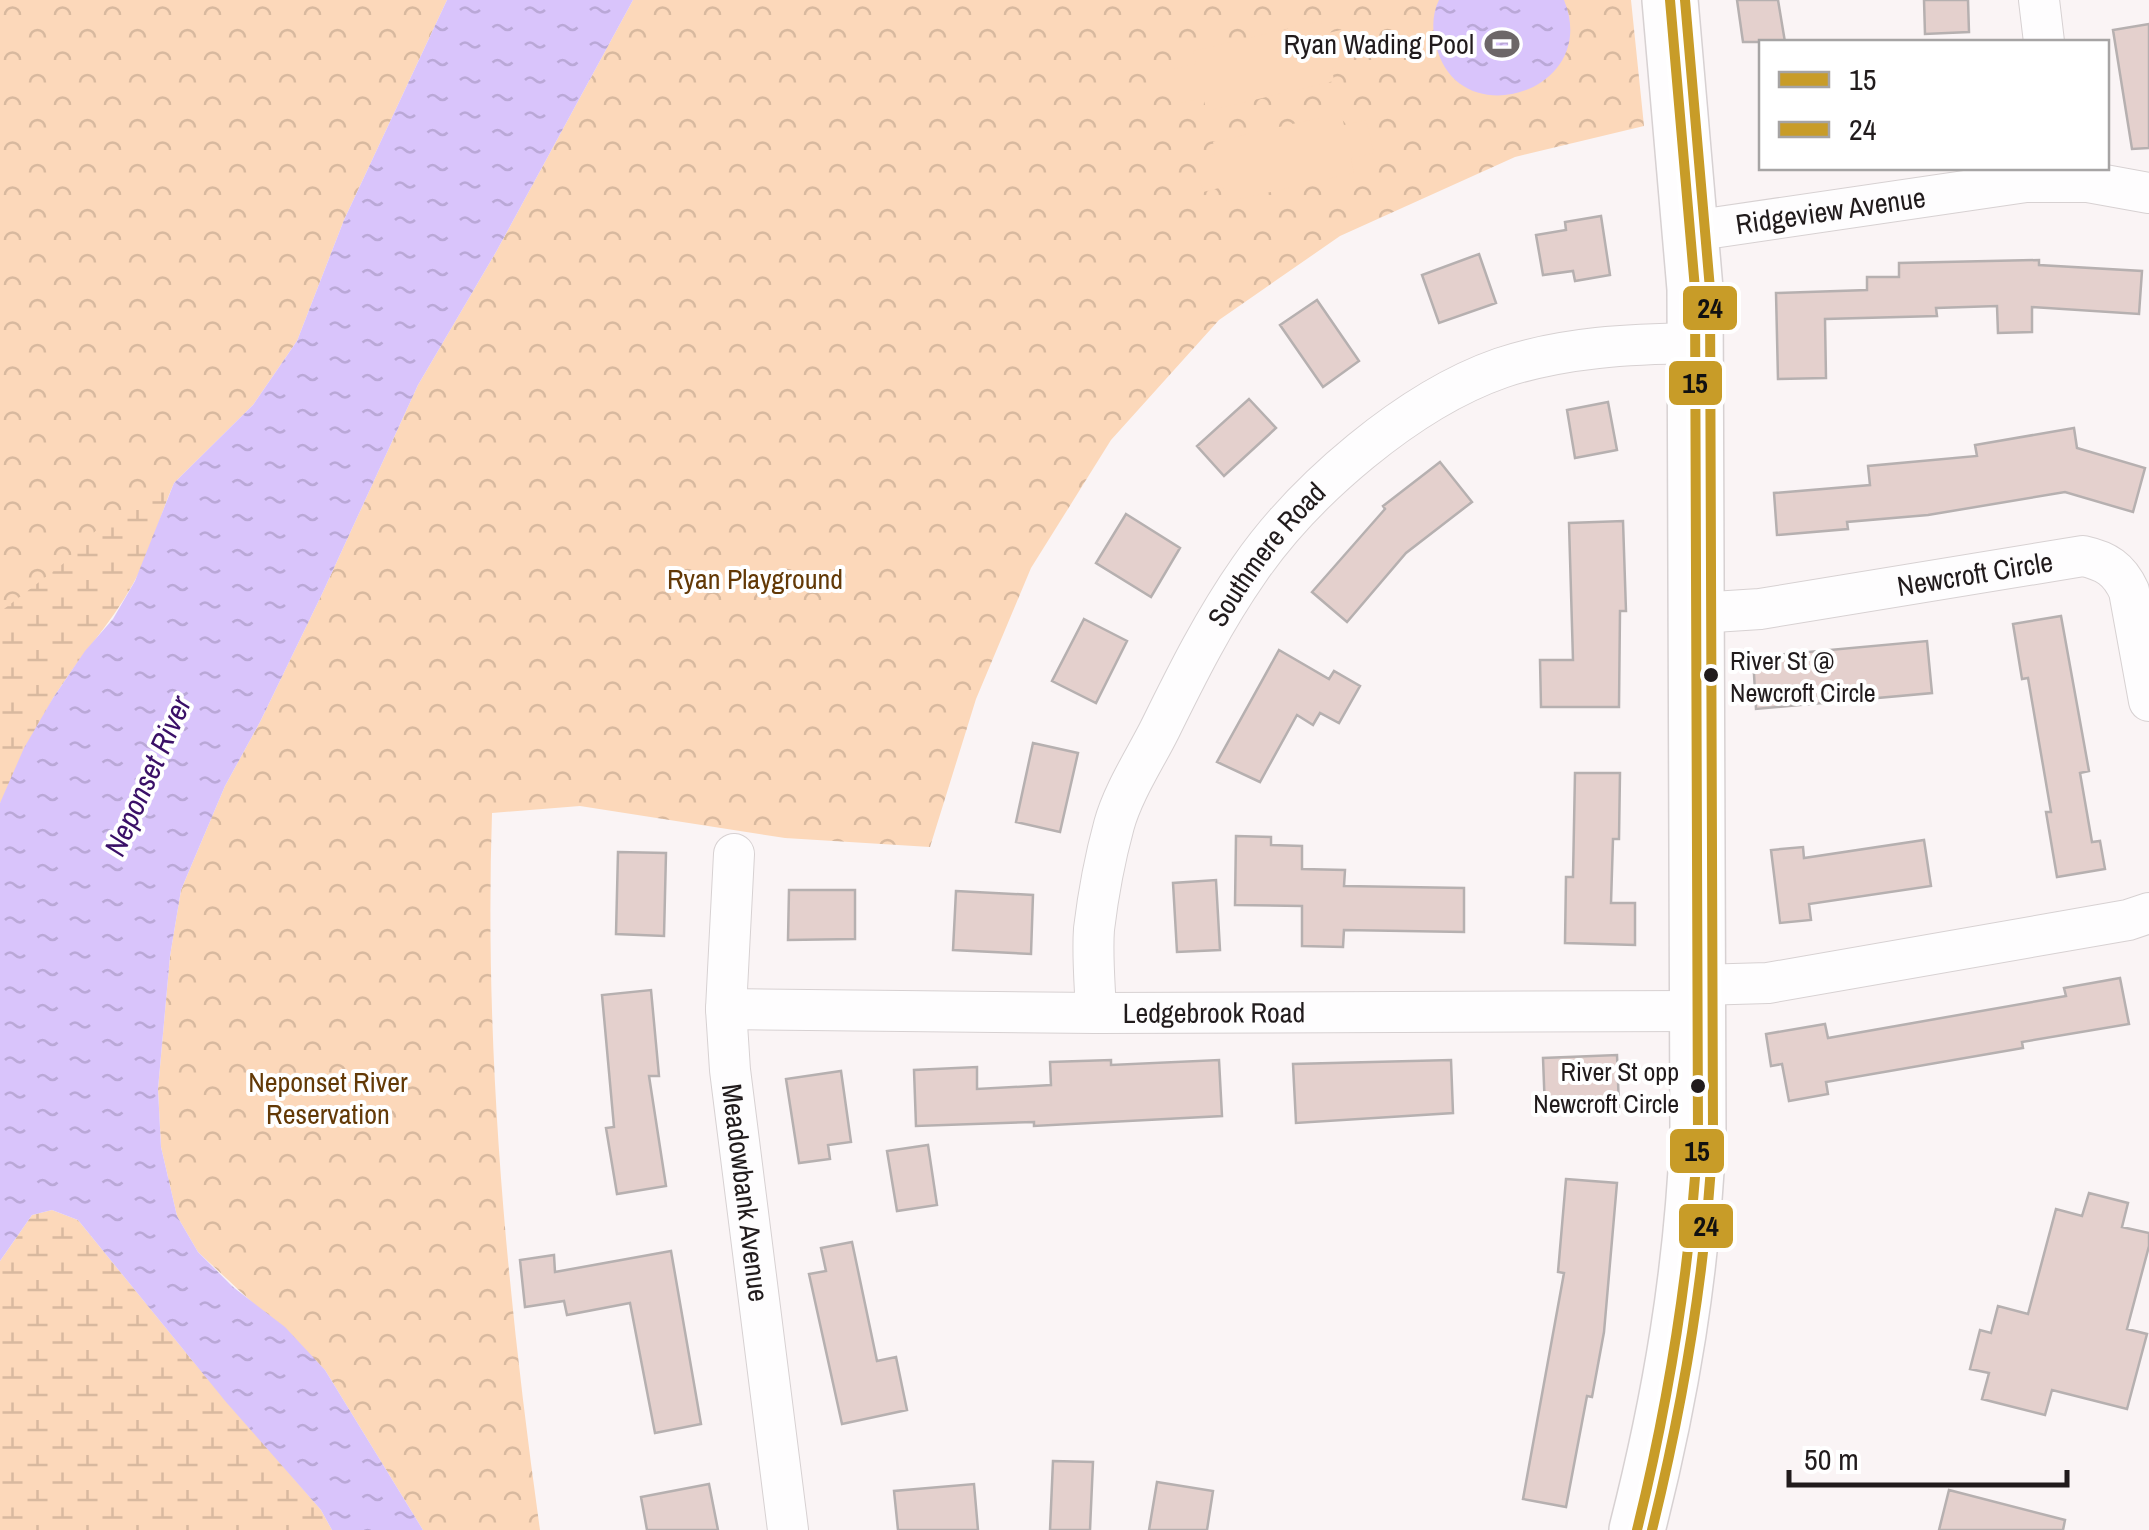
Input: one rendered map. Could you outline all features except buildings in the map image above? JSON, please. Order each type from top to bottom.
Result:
[{"type":"main road","points":[[1637,1530],[1672,1385],[1696,1186],[1696,342],[1692,232],[1670,0]]},
{"type":"street","points":[[2038,0],[2044,40]]},
{"type":"street","name":"Ridgeview Avenue","points":[[1692,232],[2056,174],[2149,194]]},
{"type":"street","name":"Southmere Road","points":[[1096,1013],[1094,930],[1115,822],[1204,641],[1252,566],[1276,537],[1329,481],[1385,434],[1472,380],[1501,368],[1562,353],[1620,345],[1696,342]]},
{"type":"street","name":"Newcroft Circle","points":[[1698,613],[1760,609],[2083,556],[2098,559],[2123,577],[2134,606],[2149,701]]},
{"type":"street","name":"Meadowbank Avenue","points":[[734,854],[726,1008],[739,1165],[788,1530]]},
{"type":"street","points":[[1699,998],[2149,913]]},
{"type":"street","name":"Ledgebrook Road","points":[[726,1008],[1096,1013],[1699,998]]},
{"type":"green space","points":[[0,0],[447,0],[344,220],[297,341],[253,405],[174,483],[85,651],[53,698],[0,803]]},
{"type":"green space","points":[[633,0],[1631,0],[1644,126],[1515,157],[1340,236],[1219,320],[1111,440],[1031,568],[976,699],[930,847],[785,838],[580,806],[492,813],[491,993],[501,1173],[517,1352],[540,1530],[423,1530],[325,1370],[198,1252],[177,1216],[161,1147],[158,1089],[170,956],[181,890],[225,786],[322,594],[418,385],[496,252]]},
{"type":"green space","points":[[1321,21],[1324,34],[1345,29],[1352,63],[1332,68],[1334,81],[1207,111],[1203,98],[1181,103],[1173,69],[1196,64],[1193,51]]},
{"type":"green space","points":[[1341,113],[1344,125],[1366,120],[1374,153],[1351,158],[1354,173],[1227,202],[1223,187],[1203,192],[1195,159],[1215,154],[1213,142]]},
{"type":"green space","points":[[174,483],[133,584],[52,699],[0,803],[0,612],[68,560],[106,520]]},
{"type":"green space","points":[[52,1210],[78,1220],[321,1510],[332,1530],[0,1530],[0,1261],[32,1215]]},
{"type":"water","name":"Neponset River","points":[[447,0],[633,0],[496,252],[418,385],[322,594],[225,786],[181,890],[170,956],[158,1089],[161,1147],[177,1216],[198,1252],[233,1287],[285,1327],[325,1370],[423,1530],[332,1530],[321,1510],[226,1402],[78,1220],[52,1210],[32,1215],[0,1261],[0,803],[24,748],[53,698],[113,619],[135,581],[174,483],[253,405],[297,341],[344,220]]},
{"type":"water","name":"Ryan Wading Pool","points":[[1439,0],[1564,0],[1570,32],[1563,59],[1546,79],[1522,91],[1496,95],[1470,90],[1449,73],[1436,45],[1433,22]]},
{"type":"transit line","name":"15","points":[[1637,1530],[1676,1334],[1690,1235],[1698,1135],[1695,289],[1670,0]]},
{"type":"transit line","name":"24","points":[[1652,1530],[1692,1334],[1713,1135],[1710,289],[1685,0]]},
{"type":"place","name":"Ryan Wading Pool","points":[[1502,44]]},
{"type":"place","name":"River St @ Newcroft Circle","points":[[1711,675]]},
{"type":"place","name":"River St opp Newcroft Circle","points":[[1698,1086]]},
{"type":"park label","name":"Ryan Playground","points":[[755,579]]},
{"type":"park label","name":"Neponset River Reservation","points":[[328,1098]]}]
